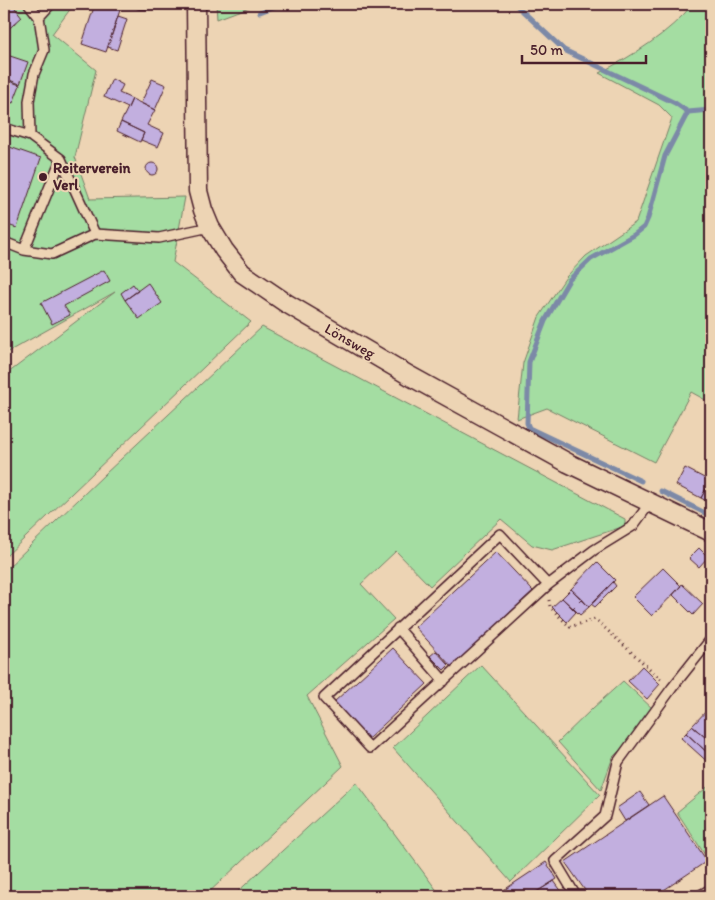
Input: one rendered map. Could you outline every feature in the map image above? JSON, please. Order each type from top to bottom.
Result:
[{"type":"street","name":"Lönsweg","points":[[196,4],[198,191],[210,227],[224,250],[242,273],[286,303],[410,376],[559,458],[711,532]]},
{"type":"lane","points":[[29,4],[40,17],[44,50],[34,74],[29,101],[30,136]]},
{"type":"lane","points":[[40,17],[51,4]]},
{"type":"lane","points":[[140,4],[146,4]]},
{"type":"lane","points":[[4,128],[30,136],[61,159],[95,234]]},
{"type":"lane","points":[[24,250],[61,159]]},
{"type":"lane","points":[[4,242],[24,250],[52,254],[95,234],[159,238],[210,227]]},
{"type":"lane","points":[[548,584],[500,534],[324,698],[370,748],[548,584],[594,550],[633,526],[650,503]]},
{"type":"lane","points":[[398,628],[444,681]]},
{"type":"lane","points":[[576,896],[555,861],[605,816],[618,762],[672,688],[711,639]]},
{"type":"lane","points":[[699,896],[711,889]]},
{"type":"path","points":[[548,584],[550,607],[570,627],[595,619],[672,688]]},
{"type":"green space","points":[[4,4],[74,4],[52,34],[96,70],[75,157],[90,199],[185,197],[173,262],[251,322],[4,558],[4,376],[115,292],[4,354]]},
{"type":"green space","points":[[216,4],[257,4],[217,19]]},
{"type":"green space","points":[[693,4],[711,4],[711,403],[691,392],[654,462],[547,408],[517,419],[523,363],[539,317],[566,277],[586,256],[636,222],[672,118],[659,105],[599,73],[650,43],[673,25]]},
{"type":"green space","points":[[262,327],[625,519],[625,526],[552,550],[532,545],[501,519],[430,586],[396,551],[361,584],[394,619],[307,696],[343,766],[205,896],[4,896],[4,571]]},
{"type":"green space","points":[[481,665],[600,795],[511,882],[393,748]]},
{"type":"green space","points":[[623,681],[653,709],[629,741],[613,757],[601,790],[558,742]]},
{"type":"green space","points":[[356,783],[441,896],[233,896]]},
{"type":"green space","points":[[711,784],[711,864],[677,812]]},
{"type":"building","points":[[4,4],[12,4],[22,17],[4,33]]},
{"type":"building","points":[[95,4],[120,10],[106,52],[82,44]]},
{"type":"building","points":[[118,16],[127,19],[117,50],[108,47]]},
{"type":"building","points":[[4,54],[28,62],[20,84],[4,78]]},
{"type":"building","points":[[4,79],[20,85],[13,103],[4,100]]},
{"type":"building","points":[[112,79],[123,85],[119,93],[132,99],[128,108],[104,97]]},
{"type":"building","points":[[152,79],[166,85],[155,110],[141,103]]},
{"type":"building","points":[[132,99],[155,110],[147,125],[164,133],[158,147],[141,140],[144,133],[121,122]]},
{"type":"building","points":[[121,122],[144,133],[140,142],[117,131]]},
{"type":"building","points":[[4,145],[41,158],[17,228],[4,224]]},
{"type":"building","points":[[150,163],[154,163],[158,169],[154,175],[150,175],[146,171],[146,167]]},
{"type":"building","points":[[104,270],[110,281],[64,306],[70,315],[52,324],[41,303]]},
{"type":"building","points":[[148,283],[162,303],[139,319],[125,300]]},
{"type":"building","points":[[133,284],[138,291],[125,300],[121,293]]},
{"type":"building","points":[[685,468],[710,481],[701,498],[676,485]]},
{"type":"building","points":[[706,489],[711,492],[710,503],[701,498]]},
{"type":"building","points":[[699,548],[708,557],[699,567],[689,558]]},
{"type":"building","points":[[496,552],[533,591],[452,667],[415,627]]},
{"type":"building","points":[[597,562],[615,580],[589,607],[571,589]]},
{"type":"building","points":[[663,568],[681,586],[652,616],[633,597]]},
{"type":"building","points":[[613,582],[616,586],[595,607],[591,604]]},
{"type":"building","points":[[682,584],[703,604],[693,615],[673,595]]},
{"type":"building","points":[[571,589],[582,599],[573,608],[562,598]]},
{"type":"building","points":[[562,598],[576,612],[567,622],[552,607]]},
{"type":"building","points":[[582,599],[589,607],[580,615],[573,608]]},
{"type":"building","points":[[393,648],[427,684],[368,739],[334,702]]},
{"type":"building","points":[[436,651],[449,665],[444,670],[430,656]]},
{"type":"building","points":[[642,666],[660,684],[647,699],[628,681]]},
{"type":"building","points":[[711,706],[711,742],[692,726]]},
{"type":"building","points":[[692,726],[711,742],[711,756],[686,733]]},
{"type":"building","points":[[686,733],[711,756],[711,765],[681,738]]},
{"type":"building","points":[[640,792],[649,805],[625,821],[617,808]]},
{"type":"building","points":[[663,796],[707,861],[655,896],[589,896],[565,862]]},
{"type":"building","points":[[546,862],[557,879],[530,896],[504,896],[501,892]]},
{"type":"building","points":[[554,881],[565,896],[530,896]]},
{"type":"waterway","points":[[260,12],[281,4]]},
{"type":"waterway","points":[[515,4],[564,50],[675,103],[688,112],[711,110]]},
{"type":"waterway","points":[[641,481],[529,428],[527,423],[529,362],[545,321],[569,280],[591,259],[634,235],[644,227],[665,156],[688,112]]},
{"type":"waterway","points":[[661,491],[711,516]]},
{"type":"place","name":"Reiterverein Verl","points":[[43,177]]}]
